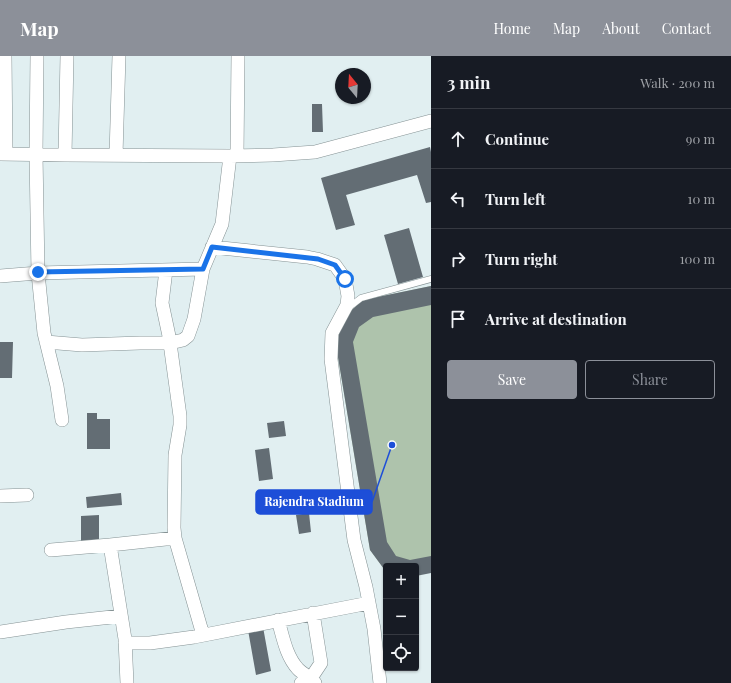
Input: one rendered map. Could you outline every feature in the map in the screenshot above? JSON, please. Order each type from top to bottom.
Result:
[{"type":"street","points":[[5,56],[3,154],[273,155],[316,152],[431,121]]},
{"type":"street","points":[[37,56],[36,154],[38,272],[42,320],[57,386],[62,420]]},
{"type":"street","points":[[65,155],[67,56]]},
{"type":"street","points":[[116,155],[119,56]]},
{"type":"street","points":[[46,342],[82,345],[170,343],[183,340],[188,336],[194,319],[203,269],[222,224],[234,155],[238,56]]},
{"type":"street","points":[[212,247],[318,259],[335,265],[345,279],[348,296],[347,305],[332,333],[332,373],[354,540],[369,603],[378,656],[380,683]]},
{"type":"street","points":[[0,276],[38,272],[203,269]]},
{"type":"street","points":[[166,270],[162,303],[170,343],[180,421],[175,455],[175,538],[203,635]]},
{"type":"street","points":[[0,496],[27,495]]},
{"type":"street","points":[[50,550],[175,538]]},
{"type":"street","points":[[110,545],[125,643],[126,683]]},
{"type":"street","points":[[125,643],[150,643],[203,635],[369,603]]},
{"type":"street","points":[[278,620],[287,651],[294,664],[309,681],[321,663],[313,613]]},
{"type":"street","points":[[0,632],[66,622],[121,616]]},
{"type":"lane","points":[[337,323],[348,308],[361,298],[431,280]]},
{"type":"green space","points":[[431,286],[431,573],[419,567],[419,563],[383,563],[383,568],[370,550],[335,339],[346,315],[363,300]]},
{"type":"building","points":[[312,104],[322,104],[323,132],[312,132]]},
{"type":"building","points":[[430,147],[431,202],[426,203],[417,175],[346,195],[355,225],[336,230],[321,178]]},
{"type":"building","points":[[409,228],[423,277],[398,284],[384,235]]},
{"type":"building","points":[[431,286],[431,305],[373,317],[359,327],[353,342],[387,542],[396,556],[410,560],[431,556],[431,573],[419,575],[419,563],[383,563],[383,568],[370,550],[335,339],[346,315],[363,300]]},
{"type":"building","points":[[0,342],[13,342],[12,378],[0,378]]},
{"type":"building","points":[[87,413],[97,413],[97,419],[110,419],[110,449],[87,449]]},
{"type":"building","points":[[284,421],[286,436],[269,438],[267,423]]},
{"type":"building","points":[[269,448],[273,479],[259,481],[255,450]]},
{"type":"building","points":[[121,493],[122,505],[87,508],[86,497]]},
{"type":"building","points":[[309,513],[311,532],[299,534],[296,515]]},
{"type":"building","points":[[99,515],[99,544],[81,544],[81,516]]},
{"type":"building","points":[[263,627],[271,671],[256,675],[248,630]]},
{"type":"place","name":"Rajendra Stadium","points":[[392,445]]},
{"type":"route","points":[[38,272],[203,269],[212,247],[318,259],[335,265],[345,279]]}]
